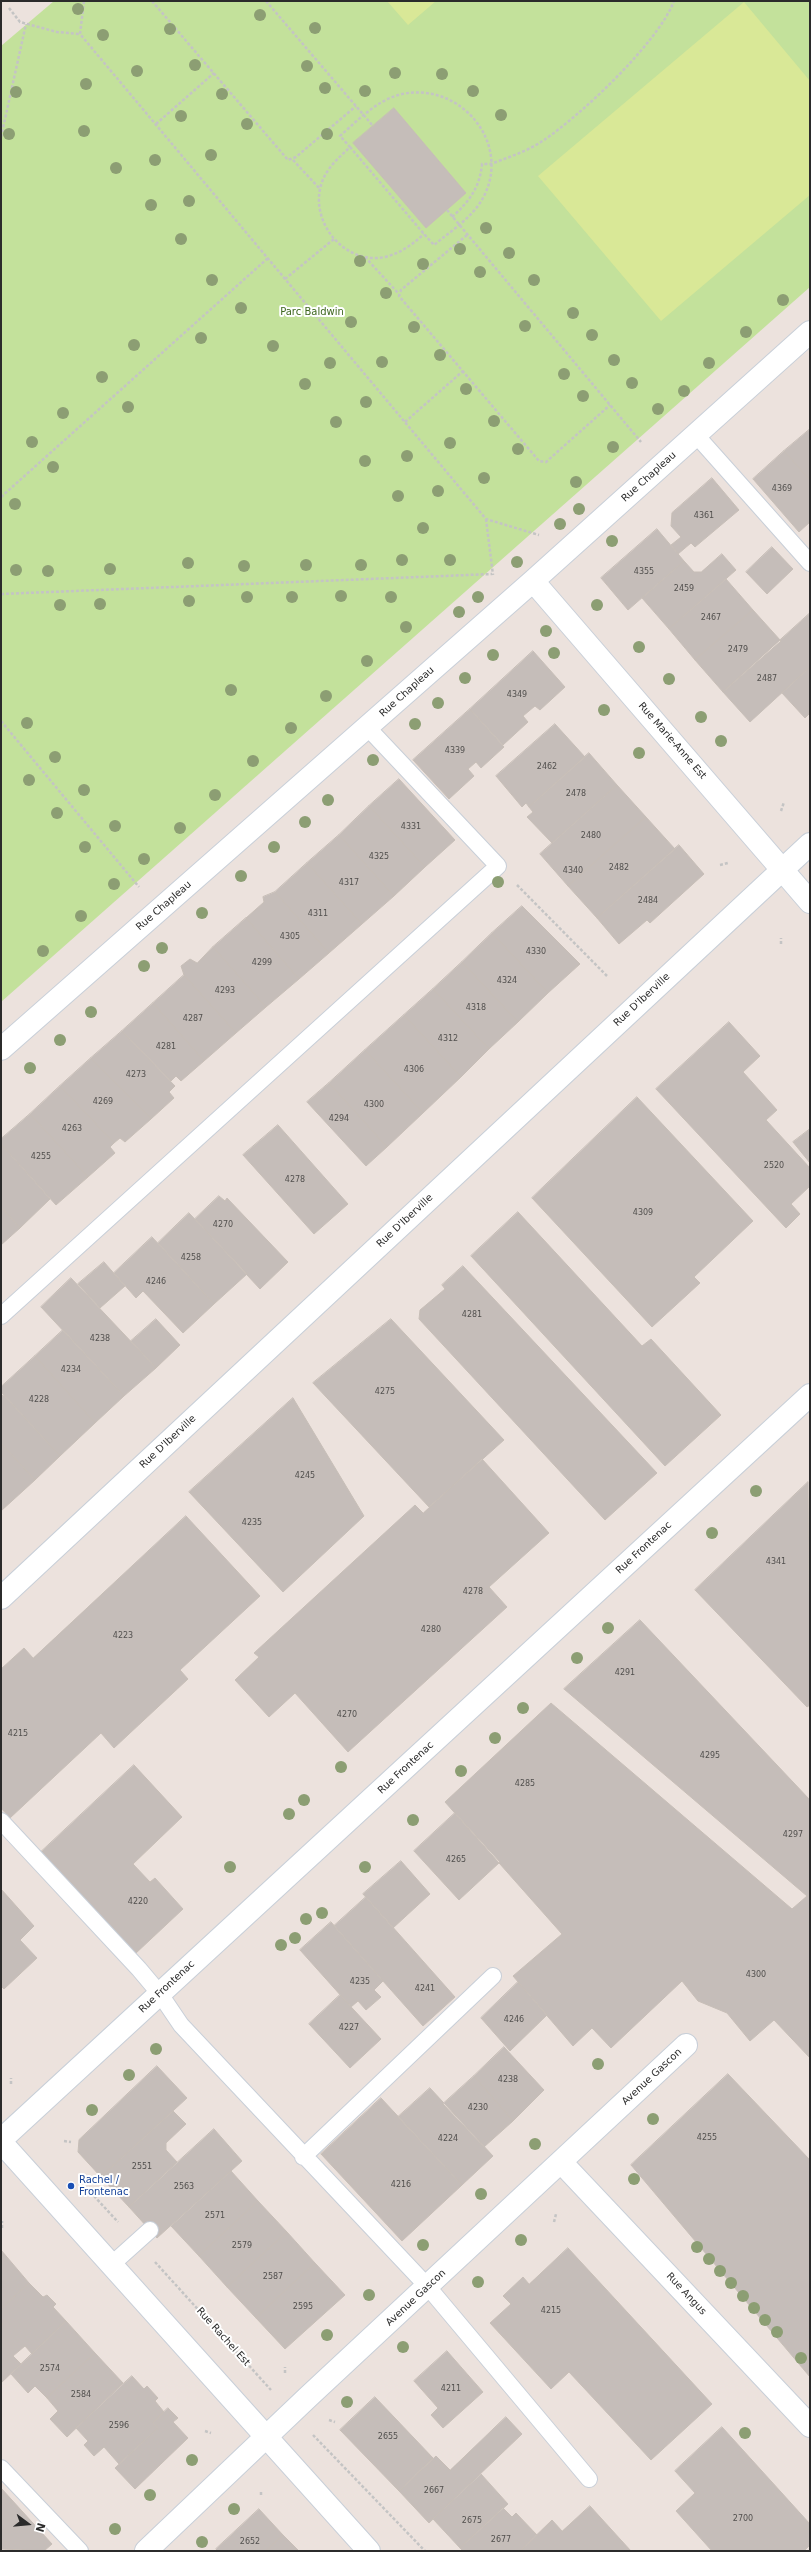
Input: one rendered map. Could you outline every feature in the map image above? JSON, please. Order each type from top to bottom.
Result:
[{"type":"main road","name":"Rue Chapleau","points":[[1,1049],[533,581],[810,332]]},
{"type":"main road","name":"Rue Marie-Anne Est","points":[[533,581],[784,870],[810,902]]},
{"type":"main road","name":"Rue D'Iberville","points":[[1,1598],[784,870],[810,844]]},
{"type":"main road","name":"Rue Frontenac","points":[[1,2141],[810,1395]]},
{"type":"main road","name":"Avenue Gascon","points":[[146,2551],[292,2412],[428,2287],[686,2045]]},
{"type":"main road","points":[[1,2141],[369,2551]]},
{"type":"main road","name":"Rue Angus","points":[[561,2162],[810,2426]]},
{"type":"lane","points":[[696,435],[810,563]]},
{"type":"lane","points":[[1,1316],[498,866],[368,727]]},
{"type":"lane","points":[[1,1821],[160,1994],[181,2025],[428,2287],[589,2479]]},
{"type":"lane","points":[[303,2156],[493,1976]]},
{"type":"lane","points":[[111,2265],[150,2230]]},
{"type":"lane","points":[[1,2468],[80,2551]]},
{"type":"path","points":[[80,34],[84,1]]},
{"type":"path","points":[[152,1],[288,160],[293,160],[320,189]]},
{"type":"path","points":[[266,1],[372,126]]},
{"type":"path","points":[[452,217],[473,194],[481,177],[482,164],[491,164],[543,140],[575,115],[644,48],[674,1]]},
{"type":"path","points":[[1,594],[492,574],[486,519],[80,34],[57,32],[20,22],[9,8]]},
{"type":"path","points":[[1,138],[26,24]]},
{"type":"path","points":[[156,124],[214,73]]},
{"type":"path","points":[[424,93],[446,98],[466,109],[481,126],[489,148],[491,164],[485,194],[471,215],[434,245],[340,136],[364,115],[379,103],[401,95],[424,93]]},
{"type":"path","points":[[293,160],[356,106]]},
{"type":"path","points":[[350,147],[326,172],[320,189],[320,207],[322,218],[334,239],[348,250],[365,257],[384,257],[402,251],[424,234]]},
{"type":"path","points":[[447,210],[458,225],[642,442]]},
{"type":"path","points":[[398,293],[467,235]]},
{"type":"path","points":[[285,279],[334,239]]},
{"type":"path","points":[[365,257],[398,293],[539,461],[543,463],[610,405]]},
{"type":"path","points":[[1,497],[268,258]]},
{"type":"path","points":[[405,422],[463,371]]},
{"type":"path","points":[[486,519],[538,534]]},
{"type":"path","points":[[1,721],[139,888]]},
{"type":"path","points":[[781,811],[784,802]]},
{"type":"path","points":[[720,865],[728,863]]},
{"type":"path","points":[[498,866],[607,976]]},
{"type":"path","points":[[780,944],[781,938]]},
{"type":"path","points":[[11,2078],[11,2084]]},
{"type":"path","points":[[64,2141],[71,2142]]},
{"type":"path","name":"Rue Rachel Est","points":[[91,2193],[292,2412],[425,2551]]},
{"type":"path","points":[[554,2222],[556,2214]]},
{"type":"path","points":[[2,2221],[2,2228]]},
{"type":"path","points":[[285,2367],[285,2373]]},
{"type":"path","points":[[329,2420],[335,2422]]},
{"type":"path","points":[[205,2431],[211,2433]]},
{"type":"path","points":[[261,2490],[261,2495]]},
{"type":"green space","name":"Parc Baldwin","points":[[54,1],[810,1],[810,287],[1,1002],[1,46]]},
{"type":"green space","points":[[387,1],[436,1],[408,25]]},
{"type":"green space","points":[[744,2],[810,81],[810,195],[661,321],[538,176]]},
{"type":"building","points":[[394,108],[466,193],[426,228],[353,143]]},
{"type":"building","points":[[810,429],[810,480],[784,451]]},
{"type":"building","points":[[784,451],[810,480],[810,522],[799,532],[753,479]]},
{"type":"building","points":[[712,478],[739,510],[695,547],[691,543],[678,554],[671,545],[681,537],[671,526],[672,513]]},
{"type":"building","points":[[657,529],[684,561],[628,610],[601,578]]},
{"type":"building","points":[[772,547],[793,569],[767,594],[746,572]]},
{"type":"building","points":[[722,554],[736,570],[669,629],[642,598],[684,561],[694,572],[701,572]]},
{"type":"building","points":[[726,579],[753,610],[695,660],[669,629]]},
{"type":"building","points":[[753,610],[781,641],[723,692],[695,660]]},
{"type":"building","points":[[810,613],[810,667],[750,722],[723,692]]},
{"type":"building","points":[[533,651],[565,687],[540,710],[535,706],[523,716],[528,722],[503,745],[470,709]]},
{"type":"building","points":[[810,667],[810,713],[805,718],[782,693]]},
{"type":"building","points":[[470,709],[504,747],[481,768],[476,762],[468,769],[474,776],[449,799],[413,760]]},
{"type":"building","points":[[555,724],[585,757],[529,807],[526,803],[522,807],[496,776]]},
{"type":"building","points":[[589,753],[617,785],[552,843],[527,817],[533,812],[529,807]]},
{"type":"building","points":[[399,779],[455,840],[425,867],[369,806]]},
{"type":"building","points":[[617,785],[646,817],[568,886],[540,854]]},
{"type":"building","points":[[369,806],[425,867],[394,896],[339,835]]},
{"type":"building","points":[[646,817],[675,849],[597,918],[568,886]]},
{"type":"building","points":[[339,835],[394,896],[362,924],[307,863]]},
{"type":"building","points":[[679,845],[704,874],[650,923],[647,920],[619,944],[597,918]]},
{"type":"building","points":[[307,863],[362,924],[329,953],[275,892]]},
{"type":"building","points":[[275,892],[329,953],[299,979],[246,918],[264,902],[263,897]]},
{"type":"building","points":[[522,906],[580,964],[548,993],[492,933]]},
{"type":"building","points":[[246,918],[299,979],[266,1007],[213,947]]},
{"type":"building","points":[[492,933],[548,993],[518,1022],[462,962]]},
{"type":"building","points":[[213,947],[266,1007],[236,1033],[184,975],[181,966],[190,959],[197,963]]},
{"type":"building","points":[[462,962],[518,1022],[489,1049],[433,989]]},
{"type":"building","points":[[184,975],[236,1033],[204,1061],[153,1003]]},
{"type":"building","points":[[433,989],[489,1049],[461,1077],[404,1015]]},
{"type":"building","points":[[153,1003],[204,1061],[181,1081],[176,1076],[171,1081],[122,1031]]},
{"type":"building","points":[[404,1015],[461,1077],[423,1113],[365,1050]]},
{"type":"building","points":[[729,1022],[760,1056],[743,1072],[777,1110],[766,1120],[810,1168],[810,1186],[791,1204],[800,1214],[786,1228],[656,1089]]},
{"type":"building","points":[[122,1031],[175,1086],[169,1092],[174,1098],[151,1119],[91,1058]]},
{"type":"building","points":[[365,1050],[423,1113],[387,1147],[329,1083]]},
{"type":"building","points":[[91,1058],[151,1119],[125,1142],[120,1138],[114,1143],[60,1086]]},
{"type":"building","points":[[329,1083],[387,1147],[366,1166],[307,1102]]},
{"type":"building","points":[[60,1086],[114,1143],[110,1147],[115,1153],[88,1177],[30,1114]]},
{"type":"building","points":[[637,1097],[753,1221],[694,1277],[700,1283],[652,1327],[532,1198]]},
{"type":"building","points":[[30,1114],[88,1177],[56,1205],[1,1144],[1,1139]]},
{"type":"building","points":[[278,1125],[348,1204],[314,1234],[243,1155]]},
{"type":"building","points":[[810,1129],[810,1163],[793,1142]]},
{"type":"building","points":[[1,1144],[50,1199],[20,1228],[1,1207]]},
{"type":"building","points":[[219,1196],[225,1201],[227,1198],[288,1262],[260,1289],[195,1219]]},
{"type":"building","points":[[1,1207],[20,1228],[1,1245]]},
{"type":"building","points":[[518,1212],[642,1346],[651,1339],[721,1415],[665,1466],[471,1256]]},
{"type":"building","points":[[189,1213],[247,1274],[214,1304],[158,1243]]},
{"type":"building","points":[[152,1237],[214,1304],[183,1333],[143,1291],[136,1298],[114,1273]]},
{"type":"building","points":[[104,1262],[125,1286],[100,1308],[78,1284]]},
{"type":"building","points":[[463,1266],[657,1473],[605,1520],[419,1319],[420,1310],[445,1289],[442,1285]]},
{"type":"building","points":[[71,1278],[156,1368],[124,1396],[41,1307]]},
{"type":"building","points":[[156,1319],[180,1345],[156,1368],[131,1341]]},
{"type":"building","points":[[391,1319],[504,1440],[429,1507],[313,1383]]},
{"type":"building","points":[[63,1330],[124,1396],[95,1423],[35,1356]]},
{"type":"building","points":[[35,1356],[95,1423],[60,1456],[1,1392],[1,1387]]},
{"type":"building","points":[[4,1395],[60,1456],[35,1480],[1,1443],[1,1397]]},
{"type":"building","points":[[293,1398],[364,1516],[283,1592],[189,1492]]},
{"type":"building","points":[[1,1443],[35,1480],[1,1511]]},
{"type":"building","points":[[482,1459],[549,1533],[489,1587],[507,1607],[348,1752],[295,1693],[269,1717],[235,1680],[259,1657],[254,1653],[415,1505],[423,1513]]},
{"type":"building","points":[[808,1482],[810,1705],[807,1707],[695,1590]]},
{"type":"building","points":[[186,1516],[260,1596],[180,1670],[188,1679],[114,1748],[101,1733],[10,1818],[1,1808],[1,1669],[24,1648],[33,1658]]},
{"type":"building","points":[[640,1620],[810,1800],[810,2058],[774,2020],[750,2041],[727,2013],[698,2001],[682,1981],[611,2048],[592,2028],[573,2046],[513,1976],[562,1934],[445,1802],[551,1703],[792,1909],[807,1896],[564,1689]]},
{"type":"building","points":[[134,1765],[182,1817],[133,1864],[150,1882],[155,1878],[183,1909],[135,1954],[41,1852]]},
{"type":"building","points":[[455,1813],[500,1862],[459,1900],[414,1851]]},
{"type":"building","points":[[401,1861],[430,1894],[393,1928],[363,1894]]},
{"type":"building","points":[[1,1889],[34,1926],[20,1940],[37,1958],[4,1989],[1,1986]]},
{"type":"building","points":[[366,1897],[455,1997],[423,2026],[334,1926]]},
{"type":"building","points":[[331,1922],[383,1981],[374,1990],[381,1997],[366,2010],[358,2001],[351,2007],[300,1950]]},
{"type":"building","points":[[518,1982],[547,2015],[510,2051],[481,2018]]},
{"type":"building","points":[[340,1995],[381,2039],[350,2068],[309,2024]]},
{"type":"building","points":[[504,2047],[544,2090],[513,2121],[474,2076]]},
{"type":"building","points":[[157,2066],[187,2098],[101,2177],[78,2152],[79,2140]]},
{"type":"building","points":[[728,2074],[810,2160],[810,2377],[631,2165]]},
{"type":"building","points":[[474,2076],[513,2121],[484,2147],[443,2104]]},
{"type":"building","points":[[430,2088],[493,2156],[462,2185],[398,2117]]},
{"type":"building","points":[[381,2098],[462,2185],[402,2241],[321,2154]]},
{"type":"building","points":[[173,2111],[186,2124],[166,2143],[166,2150],[177,2162],[129,2207],[101,2177]]},
{"type":"building","points":[[214,2129],[242,2161],[157,2238],[129,2207]]},
{"type":"building","points":[[231,2171],[258,2201],[199,2256],[171,2226]]},
{"type":"building","points":[[258,2201],[287,2232],[227,2287],[199,2256]]},
{"type":"building","points":[[287,2232],[315,2263],[256,2318],[227,2287]]},
{"type":"building","points":[[568,2248],[712,2404],[651,2460],[569,2372],[551,2389],[490,2323],[511,2304],[503,2296],[523,2277],[529,2284]]},
{"type":"building","points":[[1,2250],[29,2283],[1,2309]]},
{"type":"building","points":[[315,2263],[345,2295],[285,2349],[256,2318]]},
{"type":"building","points":[[29,2283],[43,2297],[47,2295],[56,2304],[53,2307],[66,2321],[32,2354],[25,2346],[13,2356],[21,2364],[1,2383],[1,2326],[3,2324],[1,2322],[1,2309]]},
{"type":"building","points":[[66,2321],[95,2353],[47,2398],[35,2386],[28,2393],[11,2374]]},
{"type":"building","points":[[447,2351],[483,2392],[443,2428],[431,2415],[438,2408],[414,2381]]},
{"type":"building","points":[[95,2353],[123,2383],[67,2437],[50,2419],[58,2411],[47,2398]]},
{"type":"building","points":[[132,2376],[144,2389],[147,2386],[158,2398],[155,2401],[164,2412],[153,2423],[158,2428],[119,2464],[104,2447],[94,2456],[84,2445],[88,2441],[76,2428]]},
{"type":"building","points":[[375,2397],[433,2458],[399,2491],[340,2430]]},
{"type":"building","points":[[168,2408],[178,2418],[173,2422],[188,2438],[135,2489],[115,2468],[158,2428],[153,2423]]},
{"type":"building","points":[[506,2417],[522,2434],[429,2523],[399,2491],[436,2456],[450,2470]]},
{"type":"building","points":[[722,2427],[810,2524],[810,2545],[804,2551],[712,2551],[676,2511],[695,2493],[675,2471]]},
{"type":"building","points":[[481,2474],[508,2504],[460,2548],[433,2519]]},
{"type":"building","points":[[1,2488],[52,2544],[44,2551],[1,2549]]},
{"type":"building","points":[[590,2506],[631,2551],[520,2551],[552,2520],[562,2531]]},
{"type":"building","points":[[503,2508],[512,2517],[516,2513],[537,2535],[520,2551],[463,2551],[460,2548]]},
{"type":"building","points":[[259,2509],[283,2535],[266,2551],[218,2551],[216,2549]]},
{"type":"building","points":[[283,2535],[299,2551],[266,2551]]},
{"type":"place","name":"Rachel / Frontenac","points":[[71,2186]]}]
